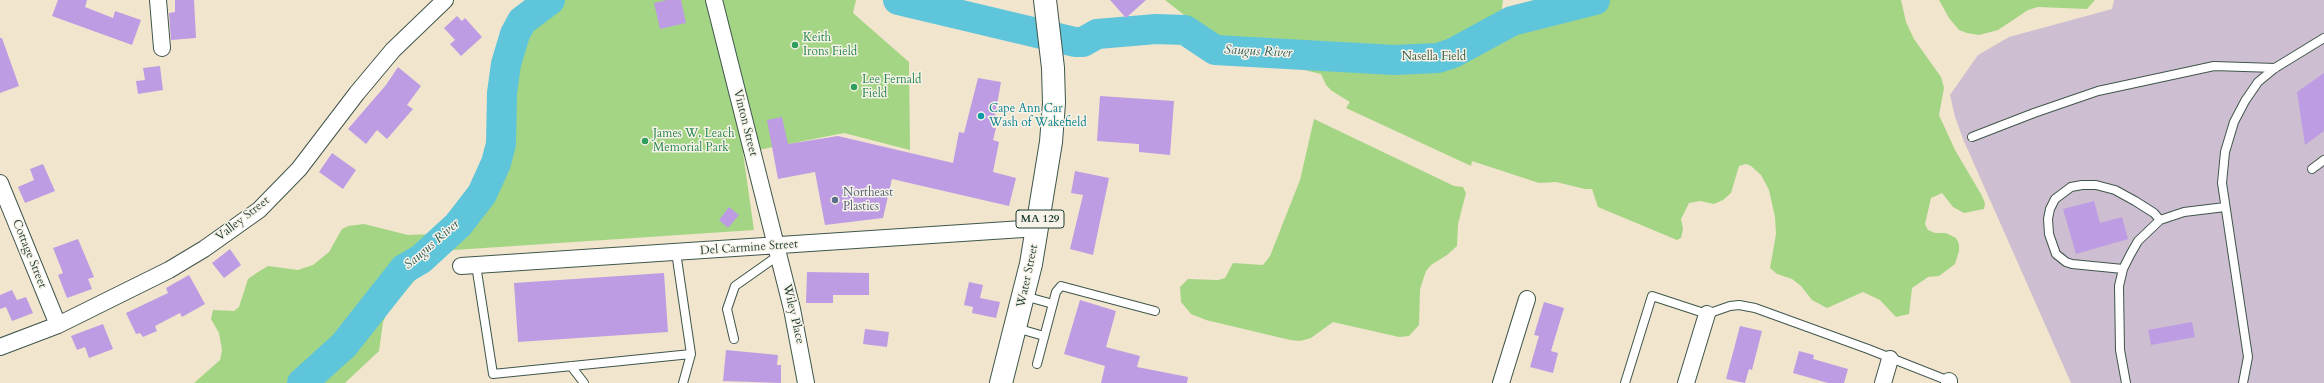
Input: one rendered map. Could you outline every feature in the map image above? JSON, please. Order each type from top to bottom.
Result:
[{"type":"main road","name":"Water Street","points":[[1004,382],[1038,228],[1053,124],[1052,51],[1046,10]]},
{"type":"street","points":[[158,0],[162,48]]},
{"type":"street","name":"Valley Street","points":[[0,347],[58,325],[169,270],[204,249],[259,210],[299,169],[357,93],[393,50],[445,0]]},
{"type":"street","name":"Vinton Street","points":[[714,0],[778,250]]},
{"type":"street","name":"Cottage Street","points":[[0,183],[58,325]]},
{"type":"street","name":"Del Carmine Street","points":[[469,266],[676,252],[778,250],[1038,228]]},
{"type":"street","name":"Wiley Place","points":[[778,250],[792,309],[806,383]]},
{"type":"street","points":[[1501,383],[1527,299]]},
{"type":"street","points":[[1686,383],[1707,314]]},
{"type":"street","points":[[1883,383],[1890,359]]},
{"type":"lane","points":[[2243,383],[2248,357],[2222,184],[2225,152],[2234,122],[2245,101],[2258,82],[2274,68],[2324,38]]},
{"type":"lane","points":[[1972,137],[2034,113],[2098,92],[2214,66],[2274,68]]},
{"type":"lane","points":[[2312,169],[2324,160]]},
{"type":"lane","points":[[2123,270],[2072,264],[2066,262],[2056,254],[2049,234],[2048,219],[2050,209],[2055,199],[2071,187],[2096,185],[2115,190],[2154,213],[2160,220]]},
{"type":"lane","points":[[2126,383],[2120,350],[2119,292],[2123,270],[2138,241],[2160,220],[2184,212],[2225,207]]},
{"type":"lane","points":[[734,340],[727,309],[735,286],[778,250]]},
{"type":"lane","points":[[676,252],[691,354],[683,383]]},
{"type":"lane","points":[[469,266],[493,374],[691,354]]},
{"type":"lane","points":[[1037,364],[1057,289],[1065,286],[1155,312]]},
{"type":"lane","points":[[1024,296],[1053,304]]},
{"type":"lane","points":[[1625,383],[1652,296],[1707,314],[1730,306],[1739,305],[1755,308],[1949,382]]},
{"type":"lane","points":[[1016,328],[1044,336]]},
{"type":"lane","points":[[571,366],[584,383]]},
{"type":"shaded area","points":[[2114,0],[2324,0],[2324,383],[2071,383],[1963,139],[1955,117],[1950,95],[1978,55],[2009,37],[2112,9]]},
{"type":"green space","points":[[550,0],[856,0],[853,13],[909,62],[910,150],[844,133],[743,153],[754,230],[439,251],[428,261],[415,280],[388,311],[383,322],[379,351],[345,383],[194,383],[220,360],[222,350],[219,333],[211,319],[213,310],[234,311],[239,307],[248,279],[268,266],[298,270],[313,265],[329,252],[342,229],[348,226],[364,224],[408,235],[431,234],[440,241],[458,225],[482,194],[496,163],[501,144],[502,93],[506,64],[515,34],[522,21]]},
{"type":"green space","name":"Nasella Field","points":[[1165,0],[1503,0],[1501,16],[1576,0],[1901,0],[1906,22],[1914,39],[1941,77],[1944,88],[1939,115],[1955,150],[1981,194],[1985,203],[1984,209],[1964,213],[1953,207],[1942,193],[1931,198],[1925,224],[1928,230],[1935,233],[1946,233],[1956,238],[1959,244],[1959,251],[1955,264],[1939,276],[1928,277],[1912,288],[1909,314],[1896,317],[1880,300],[1863,292],[1827,308],[1812,300],[1801,286],[1792,279],[1777,274],[1770,268],[1776,234],[1775,217],[1769,190],[1761,175],[1751,166],[1746,164],[1739,166],[1731,193],[1723,200],[1714,204],[1700,201],[1689,203],[1681,219],[1683,229],[1681,238],[1677,240],[1598,207],[1592,189],[1585,189],[1556,182],[1539,183],[1472,161],[1471,166],[1346,108],[1350,102],[1332,91],[1326,85],[1321,74],[1296,68],[1290,63],[1238,55],[1216,40]]},
{"type":"green space","points":[[1939,0],[2095,0],[2087,9],[2038,7],[2028,10],[1998,30],[1979,35],[1959,30],[1949,18]]},
{"type":"green space","points":[[1314,119],[1454,186],[1463,187],[1466,193],[1458,224],[1457,246],[1447,255],[1431,265],[1426,271],[1420,289],[1419,325],[1409,336],[1399,337],[1333,322],[1311,338],[1300,341],[1290,340],[1206,320],[1191,314],[1181,302],[1180,287],[1188,279],[1218,280],[1225,278],[1233,263],[1263,265],[1270,256],[1300,180]]},
{"type":"building","points":[[58,0],[87,0],[85,7],[113,18],[115,11],[141,20],[132,45],[52,16]]},
{"type":"building","points":[[175,0],[194,0],[196,38],[171,40],[169,13],[175,12]]},
{"type":"building","points":[[667,0],[681,0],[686,23],[660,29],[654,3]]},
{"type":"building","points":[[1110,0],[1146,0],[1126,18]]},
{"type":"building","points":[[457,16],[462,21],[465,18],[482,37],[461,56],[450,44],[455,40],[444,28]]},
{"type":"building","points":[[0,38],[2,38],[19,86],[0,93]]},
{"type":"building","points":[[160,66],[163,90],[138,94],[136,81],[145,80],[143,68]]},
{"type":"building","points":[[398,67],[421,86],[407,105],[413,109],[387,139],[377,130],[366,144],[348,129],[386,85]]},
{"type":"building","points":[[2324,73],[2324,131],[2305,145],[2297,92]]},
{"type":"building","points":[[978,78],[1001,82],[993,128],[996,128],[993,140],[999,142],[993,172],[1016,178],[1009,206],[892,179],[883,218],[825,225],[815,172],[778,179],[767,120],[782,117],[788,144],[838,136],[953,163],[959,132],[964,133]]},
{"type":"building","points":[[1100,96],[1174,101],[1170,155],[1139,152],[1139,144],[1097,141]]},
{"type":"building","points":[[332,153],[356,170],[343,189],[319,172]]},
{"type":"building","points":[[43,164],[55,191],[25,203],[18,187],[34,180],[30,169]]},
{"type":"building","points":[[1075,171],[1109,178],[1093,255],[1070,249],[1083,195],[1071,193]]},
{"type":"building","points":[[2094,201],[2100,223],[2122,217],[2128,239],[2076,254],[2063,209]]},
{"type":"building","points":[[729,207],[739,215],[728,228],[719,220]]},
{"type":"building","points":[[78,239],[94,277],[88,279],[92,289],[67,298],[58,275],[63,273],[53,248]]},
{"type":"building","points":[[230,249],[241,265],[224,278],[212,263]]},
{"type":"building","points":[[807,272],[869,273],[869,295],[833,295],[833,303],[806,303]]},
{"type":"building","points":[[664,273],[668,332],[518,342],[514,283]]},
{"type":"building","points":[[189,275],[205,304],[182,317],[180,313],[155,326],[157,331],[143,337],[140,333],[136,334],[126,313],[168,293],[166,288]]},
{"type":"building","points":[[969,282],[983,285],[980,298],[1000,302],[996,318],[972,313],[973,307],[964,305]]},
{"type":"building","points":[[12,290],[17,300],[26,297],[33,313],[12,321],[6,307],[0,309],[0,295]]},
{"type":"building","points":[[1080,300],[1116,311],[1106,347],[1140,356],[1137,367],[1188,377],[1187,383],[1101,383],[1105,366],[1064,354]]},
{"type":"building","points":[[1544,302],[1564,308],[1551,351],[1558,353],[1553,373],[1530,367],[1539,336],[1534,335]]},
{"type":"building","points":[[2192,322],[2195,337],[2151,345],[2148,330]]},
{"type":"building","points":[[103,324],[113,349],[89,358],[85,347],[77,350],[71,336]]},
{"type":"building","points":[[1740,326],[1762,331],[1752,370],[1749,369],[1745,383],[1726,379]]},
{"type":"building","points":[[865,329],[889,332],[887,347],[863,344]]},
{"type":"building","points":[[726,350],[778,355],[777,365],[781,365],[781,383],[723,381]]},
{"type":"building","points":[[1799,351],[1814,355],[1813,359],[1848,369],[1844,383],[1828,383],[1793,373]]},
{"type":"waterway","name":"Saugus River","points":[[302,383],[344,345],[404,269],[421,259],[458,225],[482,194],[496,163],[501,144],[502,93],[506,64],[515,34],[522,21],[550,0]]},
{"type":"waterway","name":"Saugus River","points":[[898,0],[1075,42],[1083,42],[1097,34],[1156,29],[1185,30],[1215,50],[1394,60],[1438,58],[1453,53],[1512,21],[1595,0]]},
{"type":"place","name":"Keith Irons Field","points":[[795,45]]},
{"type":"place","name":"Lee Fernald Field","points":[[854,87]]},
{"type":"place","name":"Cape Ann Car Wash of Wakefield","points":[[981,116]]},
{"type":"place","name":"James W. Leach Memorial Park","points":[[645,141]]},
{"type":"place","name":"Northeast Plastics","points":[[835,200]]}]
